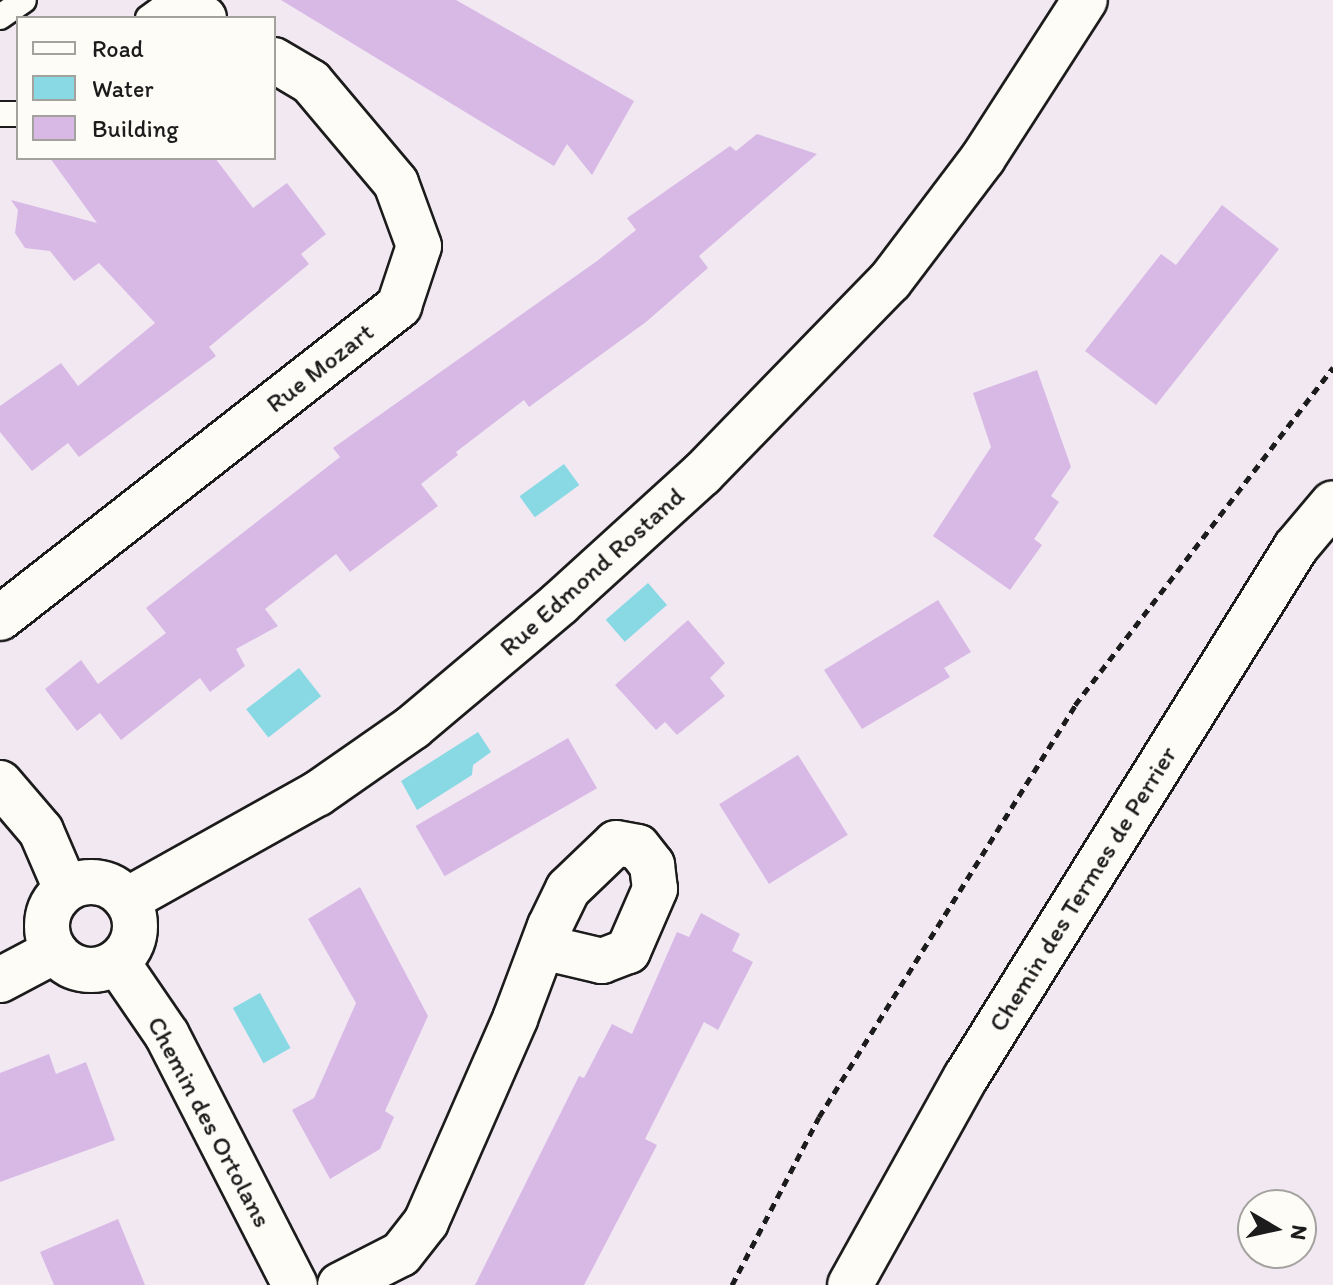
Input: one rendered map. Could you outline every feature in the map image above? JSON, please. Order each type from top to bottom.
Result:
[{"type":"street","points":[[174,0],[201,16]]},
{"type":"street","name":"Rue Edmond Rostand","points":[[127,900],[317,794],[413,727],[560,603],[702,474],[890,281],[983,158],[1085,0]]},
{"type":"street","name":"Rue Mozart","points":[[0,618],[399,306],[419,246],[396,183],[311,82],[276,61]]},
{"type":"street","name":"Chemin des Termes de Perrier","points":[[850,1285],[966,1077],[1296,547],[1333,503]]},
{"type":"street","points":[[0,783],[41,831],[66,889]]},
{"type":"street","points":[[99,882],[127,900],[135,933],[117,962],[83,969],[55,951],[48,918],[66,889],[99,882]]},
{"type":"street","points":[[340,1285],[401,1254],[426,1222],[543,947]]},
{"type":"street","points":[[0,980],[55,951]]},
{"type":"street","name":"Chemin des Ortolans","points":[[117,962],[167,1035],[295,1285]]},
{"type":"lane","points":[[0,17],[24,0]]},
{"type":"lane","points":[[151,16],[174,0]]},
{"type":"path","points":[[732,1285],[819,1117],[1075,705],[1333,367]]},
{"type":"water","points":[[564,464],[579,485],[535,517],[520,496]]},
{"type":"water","points":[[648,583],[667,605],[625,642],[606,620]]},
{"type":"water","points":[[299,668],[321,696],[268,738],[246,709]]},
{"type":"water","points":[[478,732],[491,752],[473,765],[472,775],[417,810],[401,781]]},
{"type":"water","points":[[260,993],[291,1048],[263,1063],[233,1008]]},
{"type":"building","points":[[281,0],[456,0],[634,101],[592,175],[567,144],[554,166]]},
{"type":"building","points":[[757,134],[817,154],[699,256],[708,268],[646,322],[529,407],[524,400],[456,452],[458,455],[421,484],[438,506],[350,572],[336,554],[265,609],[278,626],[236,649],[245,666],[210,692],[200,678],[121,740],[100,713],[77,731],[45,689],[81,660],[98,684],[166,633],[146,608],[340,457],[333,448],[597,261],[636,230],[627,218],[730,146],[736,151]]},
{"type":"building","points":[[51,160],[217,160],[253,208],[287,183],[326,234],[301,254],[309,264],[209,347],[216,356],[79,457],[68,443],[32,471],[0,432],[0,406],[61,363],[78,386],[155,323],[99,263],[74,281],[50,251],[25,248],[15,233],[18,210],[11,200],[97,223]]},
{"type":"building","points":[[1222,205],[1279,249],[1156,405],[1085,351],[1161,254],[1176,265]]},
{"type":"building","points":[[1037,370],[1071,467],[1051,496],[1059,502],[1034,539],[1042,545],[1010,590],[933,536],[991,447],[973,393]]},
{"type":"building","points":[[938,600],[971,652],[944,668],[950,677],[862,729],[824,670]]},
{"type":"building","points":[[688,620],[725,663],[710,678],[725,696],[677,735],[665,722],[656,730],[615,685]]},
{"type":"building","points":[[568,738],[597,788],[445,876],[416,826]]},
{"type":"building","points":[[798,755],[848,835],[769,884],[719,804]]},
{"type":"building","points":[[360,887],[428,1016],[385,1111],[394,1117],[380,1149],[330,1179],[292,1110],[314,1098],[356,1003],[308,919]]},
{"type":"building","points":[[701,913],[740,934],[732,951],[753,962],[718,1030],[704,1022],[645,1139],[657,1145],[584,1285],[475,1285],[579,1076],[584,1078],[612,1024],[632,1034],[677,932],[689,937]]},
{"type":"building","points":[[49,1054],[56,1074],[86,1062],[115,1140],[0,1182],[0,1073]]},
{"type":"building","points":[[118,1219],[145,1285],[54,1285],[40,1252]]}]
